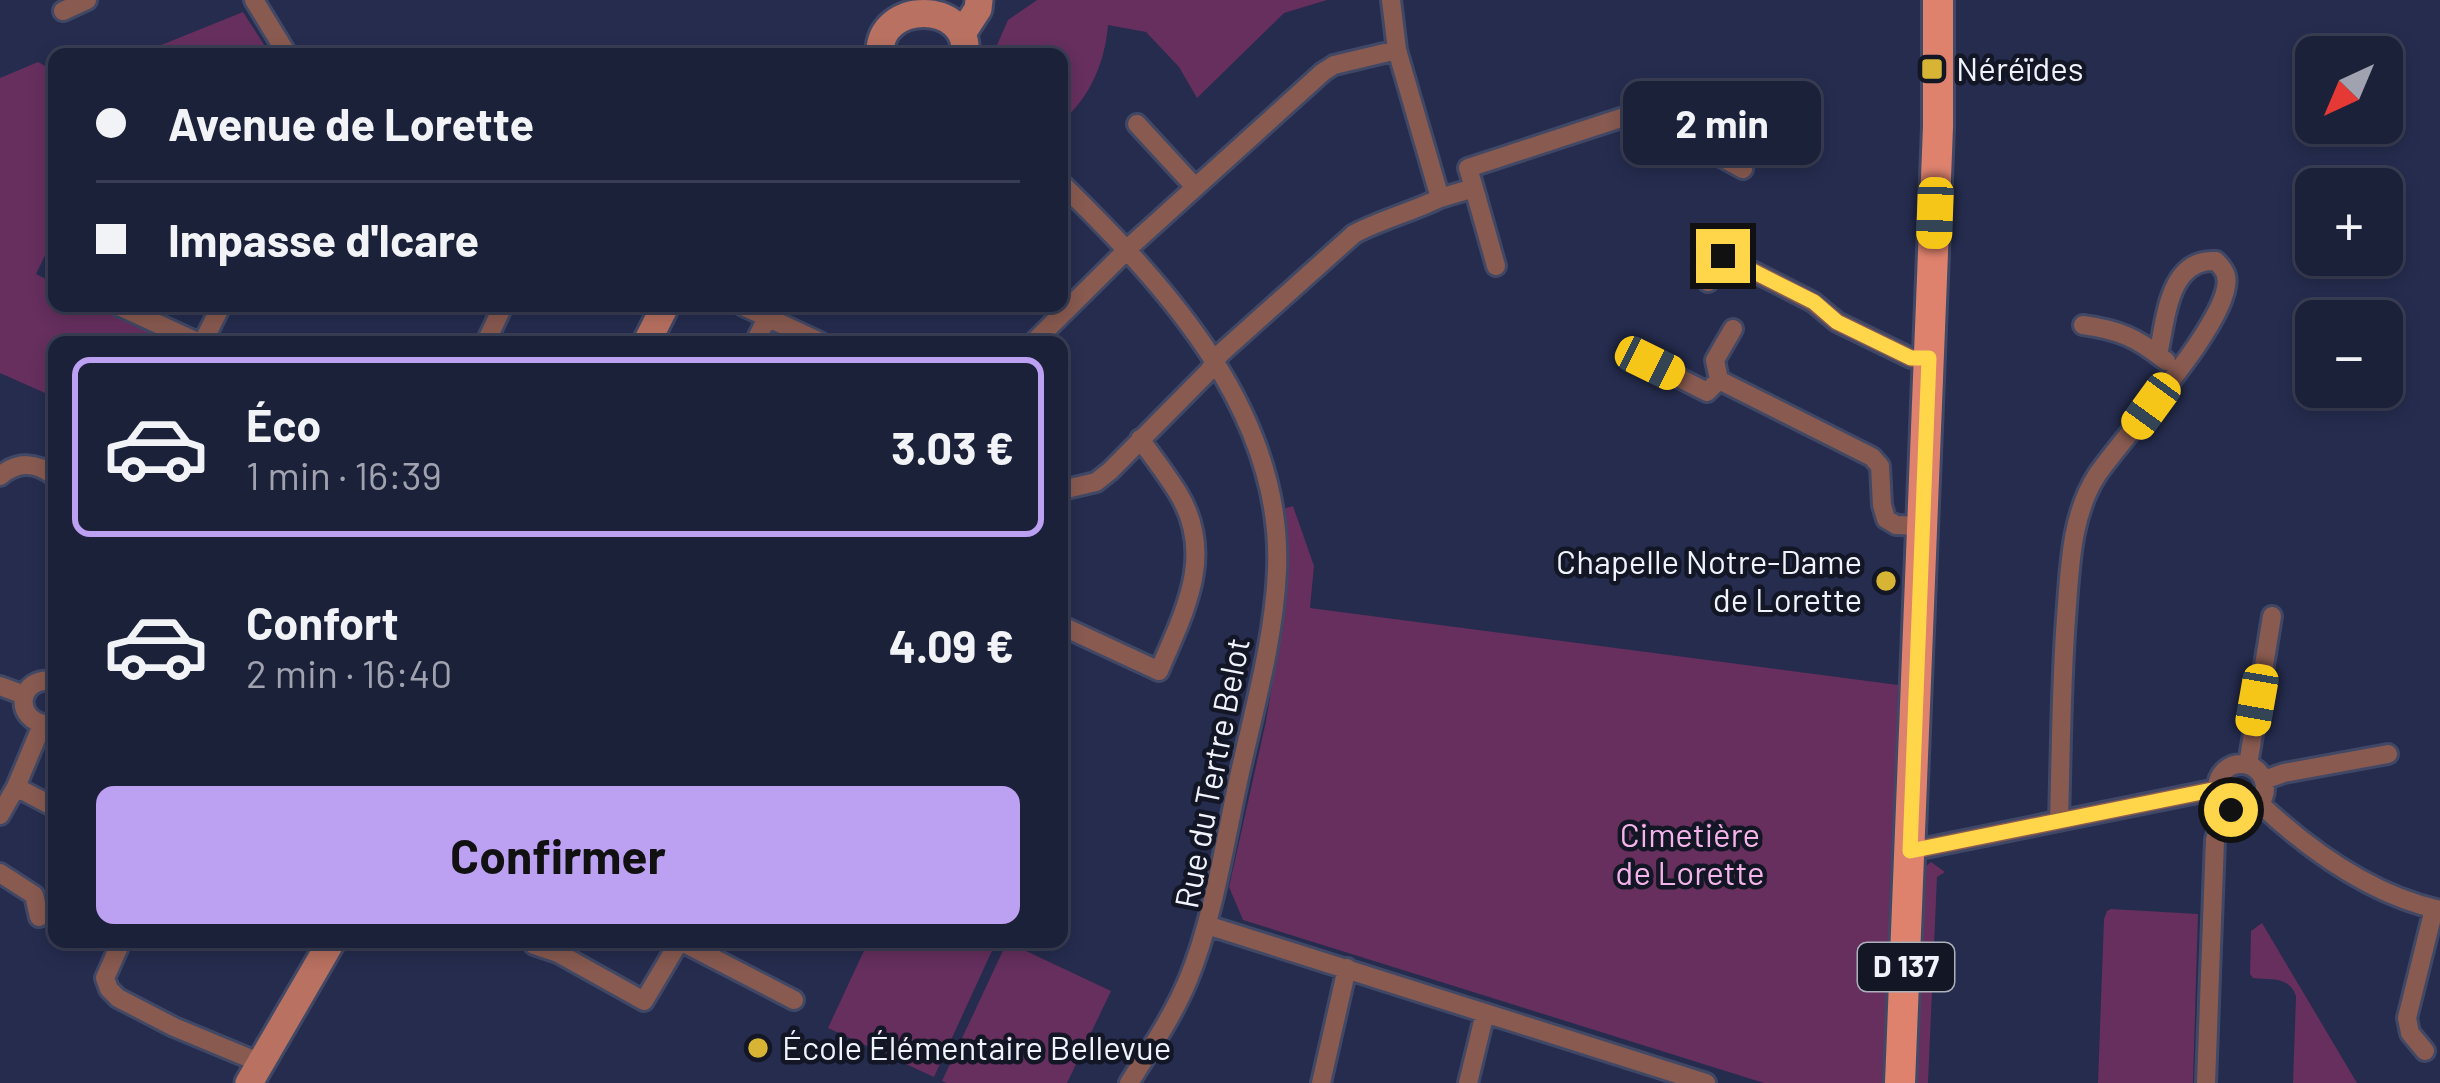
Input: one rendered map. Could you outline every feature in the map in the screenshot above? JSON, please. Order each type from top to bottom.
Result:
[{"type":"main road","name":"D 137","points":[[1900,1083],[1938,127],[1938,0]]},
{"type":"street","points":[[63,11],[87,0]]},
{"type":"street","points":[[254,0],[283,48]]},
{"type":"street","points":[[964,43],[979,0]]},
{"type":"street","points":[[1391,0],[1397,50],[1440,198]]},
{"type":"street","points":[[881,48],[885,9],[916,4],[950,4],[964,43]]},
{"type":"street","points":[[1068,308],[1323,72],[1397,50]]},
{"type":"street","points":[[1496,266],[1468,168],[1624,117],[1648,117],[1743,169]]},
{"type":"street","points":[[1137,124],[1195,187]]},
{"type":"street","points":[[1068,489],[1096,482],[1220,354],[1354,234],[1474,188]]},
{"type":"street","name":"Rue du Tertre Belot","points":[[1068,190],[1128,249],[1214,362],[1258,445],[1270,493],[1277,543],[1274,613],[1207,925],[1706,1083]]},
{"type":"street","points":[[1708,282],[1723,256],[1814,302],[1837,322],[1911,358],[1929,358]]},
{"type":"street","points":[[2059,821],[2064,645],[2077,521],[2098,475],[2201,338],[2227,282],[2226,272],[2216,261],[2189,266],[2176,283],[2158,355]]},
{"type":"street","points":[[132,312],[186,336]]},
{"type":"street","points":[[774,312],[811,336]]},
{"type":"street","points":[[1040,336],[1064,312]]},
{"type":"street","points":[[2083,325],[2134,337],[2179,372]]},
{"type":"street","points":[[1719,380],[1715,360],[1733,329]]},
{"type":"street","points":[[1650,363],[1707,392],[1719,380]]},
{"type":"street","points":[[1719,380],[1872,457],[1880,466],[1886,519],[1896,525],[1923,526]]},
{"type":"street","points":[[1068,629],[1159,671],[1192,592],[1197,561],[1193,532],[1181,497],[1140,440]]},
{"type":"street","points":[[0,476],[15,466],[35,464],[48,472]]},
{"type":"street","points":[[2248,765],[2272,616]]},
{"type":"street","points":[[0,815],[48,724],[30,719],[24,695],[29,686],[48,677]]},
{"type":"street","points":[[0,686],[24,695]]},
{"type":"street","points":[[2264,780],[2388,754]]},
{"type":"street","points":[[2248,765],[2264,780],[2260,803],[2246,812],[2231,810],[2221,802],[2217,789],[2226,769],[2248,765]]},
{"type":"street","points":[[16,787],[48,804]]},
{"type":"street","points":[[1910,851],[2217,789]]},
{"type":"street","points":[[2260,803],[2361,880],[2437,910],[2407,1018],[2410,1033],[2425,1051]]},
{"type":"street","points":[[2206,1083],[2216,840],[2222,818],[2231,810]]},
{"type":"street","points":[[0,872],[34,895],[39,916]]},
{"type":"street","points":[[1129,1083],[1187,984],[1207,925]]},
{"type":"street","points":[[118,948],[105,978],[118,998],[255,1073],[328,948]]},
{"type":"street","points":[[545,948],[644,1001],[677,948]]},
{"type":"street","points":[[693,948],[794,1000]]},
{"type":"street","points":[[1321,1083],[1348,968]]},
{"type":"street","points":[[1468,1083],[1484,1012]]},
{"type":"green space","points":[[1037,0],[1327,0],[1284,13],[1197,98],[1179,67],[1146,32],[1108,25],[1095,78],[1068,115],[1068,48],[996,48],[1008,20]]},
{"type":"green space","points":[[243,12],[266,48],[154,48]]},
{"type":"green space","points":[[38,62],[48,68],[48,249],[36,274],[48,280],[48,312],[117,312],[169,336],[48,336],[48,394],[0,373],[0,78]]},
{"type":"green space","name":"Cimetière de Lorette","points":[[1293,506],[1314,566],[1310,608],[1898,685],[1886,1083],[1764,1083],[1243,920],[1229,887],[1282,626],[1288,544],[1282,515]]},
{"type":"green space","points":[[1931,862],[1945,872],[1937,877],[1928,1083],[1913,1083],[1925,867]]},
{"type":"green space","points":[[2111,909],[2198,914],[2193,1083],[2098,1083],[2104,919]]},
{"type":"green space","points":[[2262,923],[2357,1083],[2293,1083],[2296,996],[2284,982],[2250,974],[2251,931]]},
{"type":"green space","points":[[865,948],[993,948],[934,1077],[828,1028]]},
{"type":"green space","points":[[1004,948],[1020,948],[1111,991],[1067,1083],[942,1081]]},
{"type":"place","name":"Néréïdes","points":[[1932,69]]},
{"type":"place","name":"Chapelle Notre-Dame de Lorette","points":[[1886,581]]},
{"type":"place","name":"École Élémentaire Bellevue","points":[[758,1048]]},
{"type":"route","points":[[1723,256],[1814,302],[1837,322],[1911,358],[1929,358],[1910,851],[2217,789],[2221,802],[2231,810]]}]
